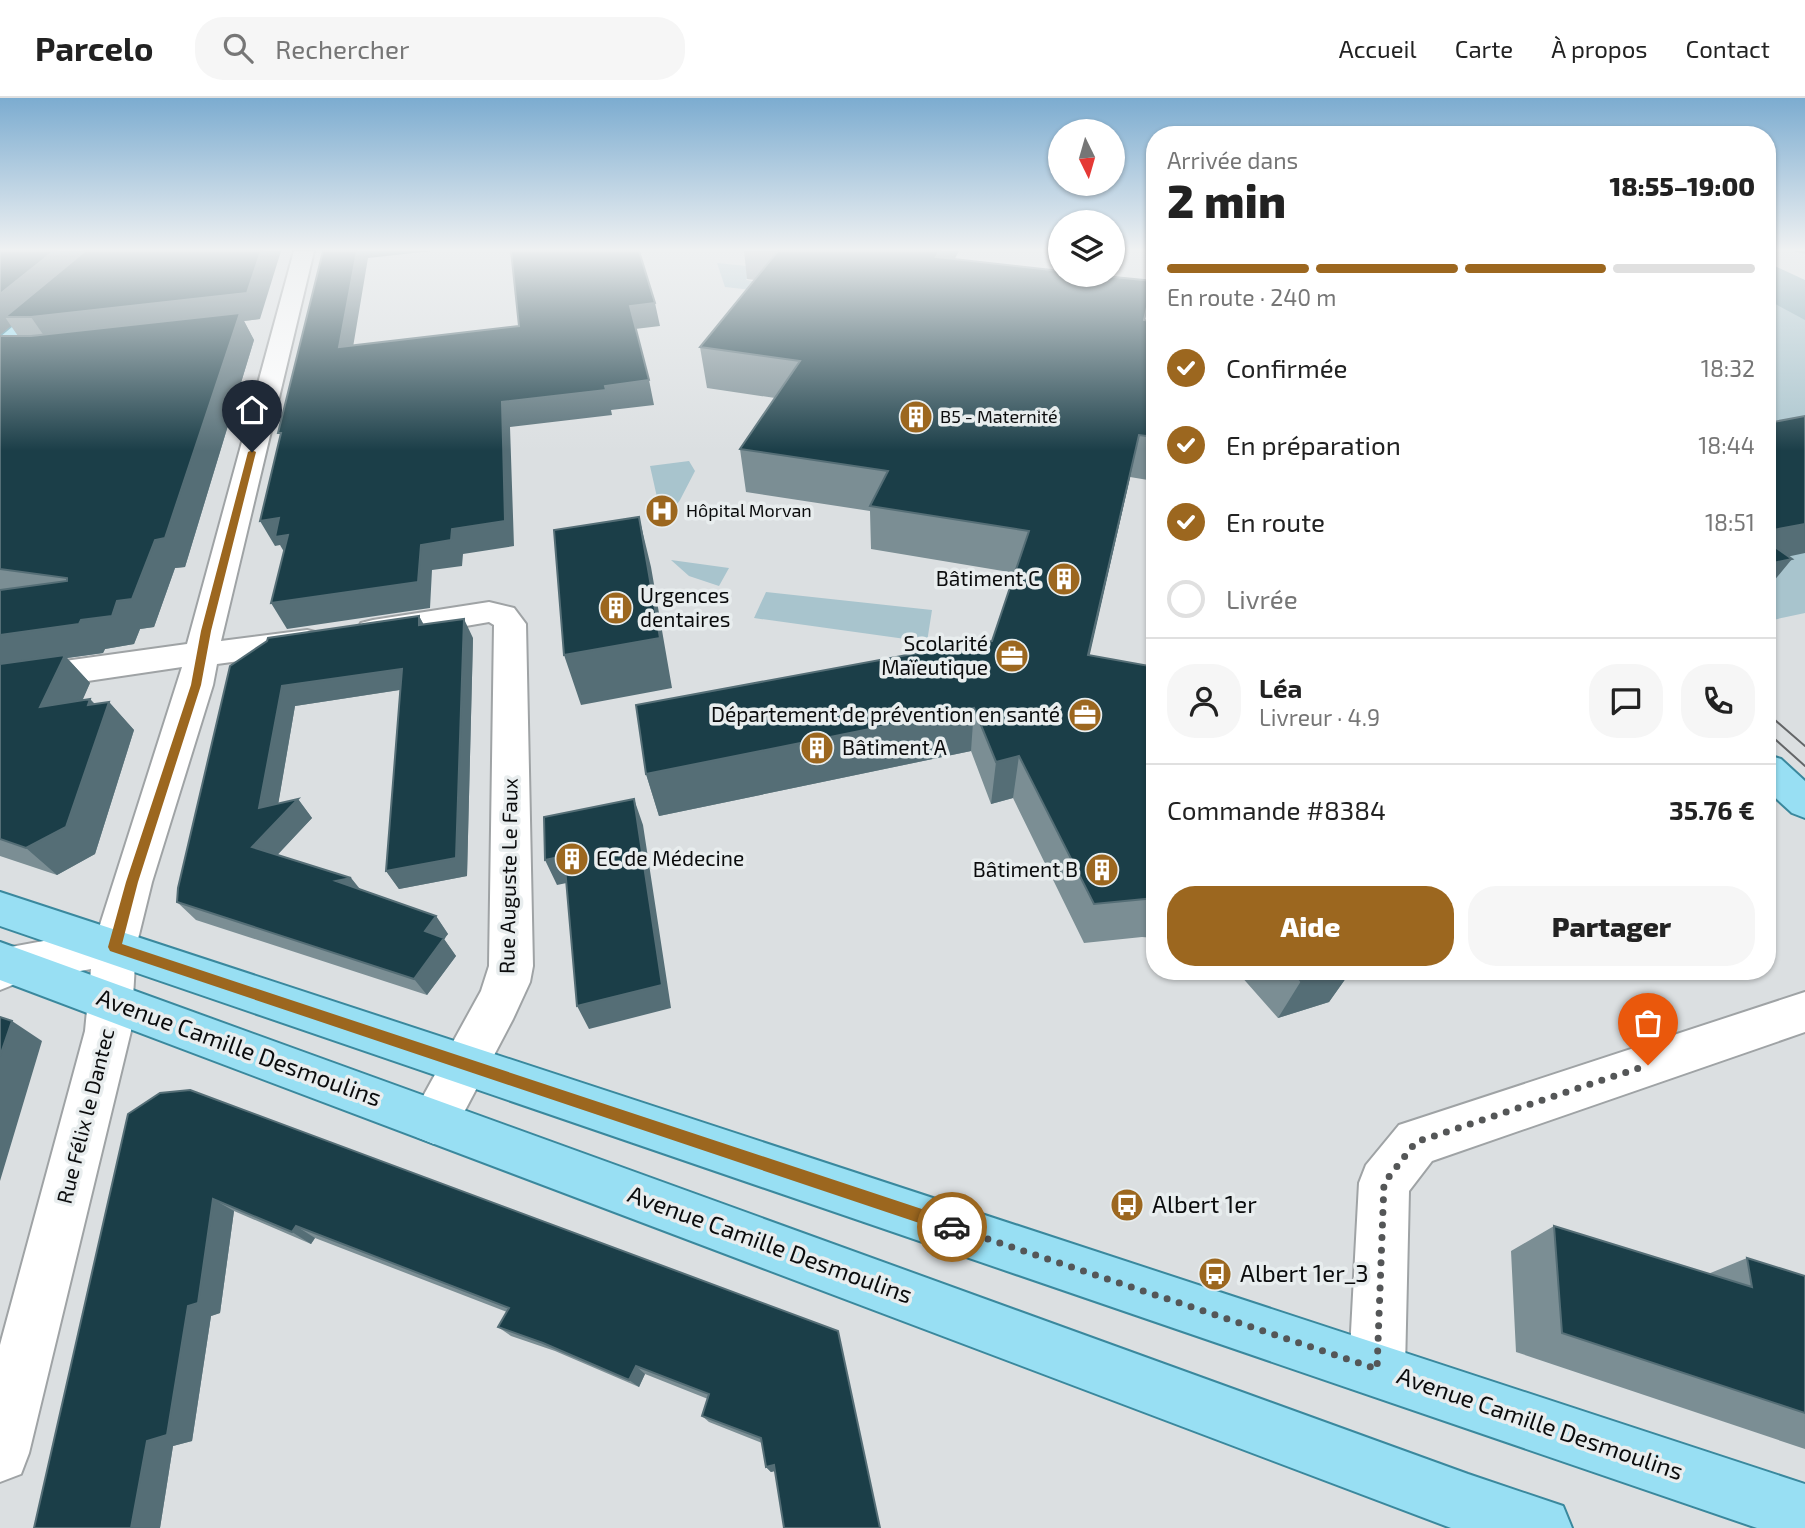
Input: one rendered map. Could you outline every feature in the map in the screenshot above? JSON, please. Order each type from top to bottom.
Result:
[{"type":"main road","points":[[0,349],[37,318]]},
{"type":"main road","points":[[1776,776],[1805,803]]},
{"type":"main road","name":"Avenue Camille Desmoulins","points":[[0,909],[1805,1514]]},
{"type":"main road","name":"Avenue Camille Desmoulins","points":[[4,965],[434,1120],[1467,1516],[1541,1528]]},
{"type":"street","name":"Rue Félix le Dantec","points":[[0,1453],[102,1055],[112,1002],[115,947],[203,654],[278,318]]},
{"type":"street","points":[[0,354],[34,354]]},
{"type":"street","name":"Rue Auguste Le Faux","points":[[203,654],[489,612],[503,615],[510,624],[511,966],[502,993],[434,1120]]},
{"type":"street","points":[[0,682],[156,658],[203,654]]},
{"type":"street","points":[[4,965],[115,947]]},
{"type":"street","points":[[1377,1369],[1384,1183],[1416,1142],[1805,1012]]},
{"type":"shaded area","points":[[1776,318],[1805,319],[1805,613],[1776,619]]},
{"type":"shaded area","points":[[689,461],[695,471],[680,500],[663,524],[650,466]]},
{"type":"shaded area","points":[[671,560],[729,568],[719,586],[689,576]]},
{"type":"shaded area","points":[[766,592],[932,610],[927,642],[754,618]]},
{"type":"building","points":[[197,318],[238,318],[165,538],[155,540],[132,599],[117,601],[112,616],[81,620],[79,624],[0,635],[0,590],[67,581],[67,578],[0,569],[0,336],[31,336]]},
{"type":"building","points":[[306,318],[344,318],[339,347],[519,326],[518,318],[633,318],[649,380],[605,386],[606,390],[502,402],[505,521],[452,529],[451,540],[421,545],[418,582],[271,603],[288,535],[275,537],[279,518],[260,521],[281,433],[278,433]]},
{"type":"building","points":[[724,318],[1145,318],[1146,436],[1139,435],[1088,655],[1146,665],[1146,899],[1094,904],[1019,756],[996,762],[974,708],[646,774],[636,705],[992,641],[1029,531],[870,506],[888,471],[740,449],[800,361],[700,347]]},
{"type":"building","points":[[1805,416],[1805,524],[1776,529],[1776,421]]},
{"type":"building","points":[[639,517],[660,638],[564,655],[554,530]]},
{"type":"building","points":[[1776,548],[1792,559],[1776,562]]},
{"type":"building","points":[[419,616],[419,625],[464,619],[456,858],[386,871],[402,669],[282,686],[259,808],[298,799],[252,847],[351,878],[336,881],[436,916],[425,931],[444,938],[414,979],[177,902],[230,666],[268,638]]},
{"type":"building","points":[[65,655],[40,707],[90,699],[88,705],[109,702],[66,827],[26,848],[0,839],[0,664]]},
{"type":"building","points":[[634,799],[662,985],[577,1006],[564,856],[545,860],[544,817]]},
{"type":"building","points":[[0,1017],[12,1021],[0,1056]]},
{"type":"building","points":[[190,1090],[838,1331],[880,1528],[784,1528],[774,1465],[766,1467],[761,1438],[702,1416],[709,1394],[636,1366],[629,1380],[498,1327],[509,1308],[296,1226],[292,1232],[213,1199],[198,1303],[188,1306],[167,1435],[147,1441],[131,1528],[34,1528],[128,1114],[160,1093]]},
{"type":"building","points":[[1554,1226],[1752,1287],[1747,1258],[1805,1276],[1805,1413],[1562,1333]]},
{"type":"tram line","points":[[1776,721],[1805,746]]},
{"type":"tram line","points":[[1776,740],[1805,766]]},
{"type":"way so far","points":[[952,1227],[1377,1369],[1384,1183],[1416,1142],[1648,1065]]},
{"type":"place","name":"B5 - Maternité","points":[[916,417]]},
{"type":"place","name":"Hôpital Morvan","points":[[662,511]]},
{"type":"place","name":"Bâtiment C","points":[[1064,579]]},
{"type":"place","name":"Urgences dentaires","points":[[616,608]]},
{"type":"place","name":"Scolarité Maïeutique","points":[[1012,656]]},
{"type":"place","name":"Département de prévention en santé","points":[[1085,715]]},
{"type":"place","name":"Bâtiment A","points":[[817,748]]},
{"type":"place","name":"EC de Médecine","points":[[572,859]]},
{"type":"place","name":"Bâtiment B","points":[[1102,870]]},
{"type":"place","name":"Albert 1er","points":[[1127,1205]]},
{"type":"place","name":"Albert 1er_3","points":[[1215,1274]]},
{"type":"route","points":[[252,452],[206,631],[196,685],[132,882],[115,947],[952,1227]]}]
